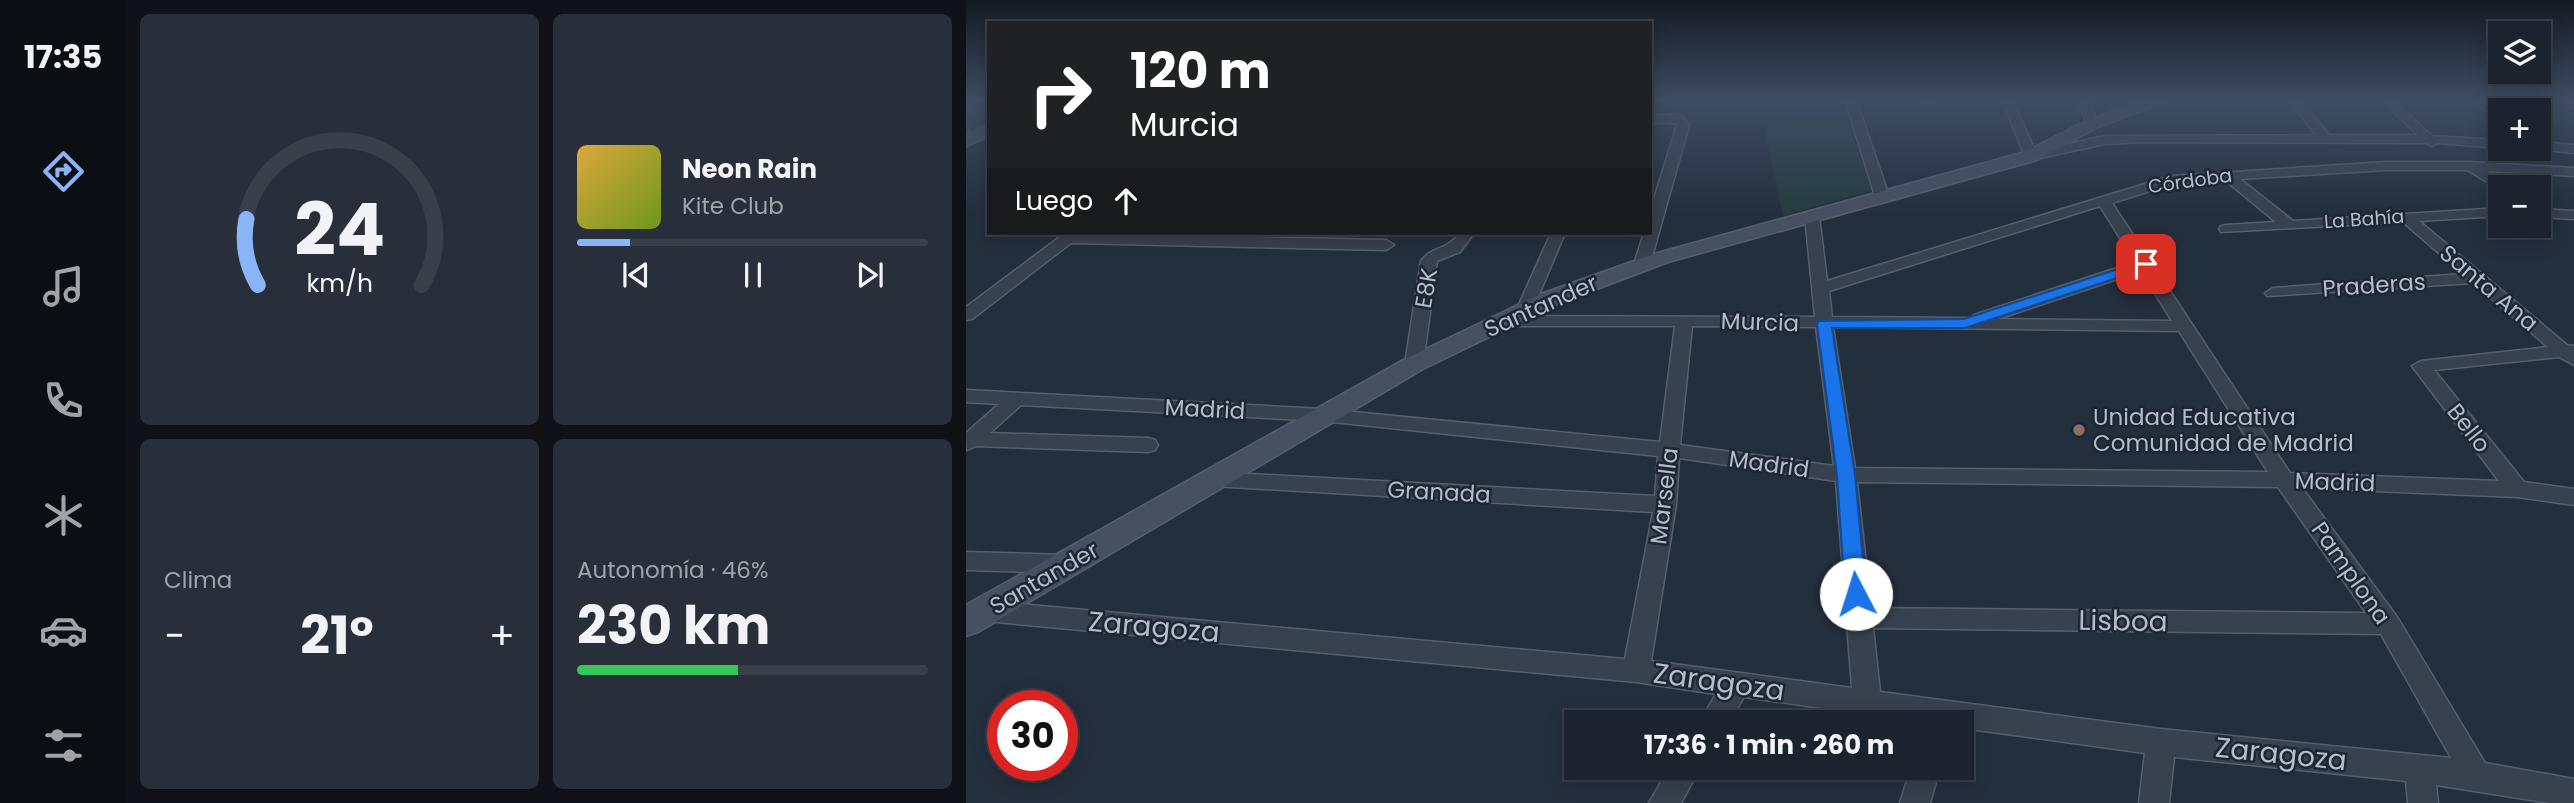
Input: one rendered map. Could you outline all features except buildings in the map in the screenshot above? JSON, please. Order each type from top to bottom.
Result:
[{"type":"street","points":[[1652,230],[1679,137]]},
{"type":"street","points":[[1862,137],[1882,196]]},
{"type":"street","points":[[2023,137],[2035,155],[2122,139],[2428,139],[2488,143]]},
{"type":"street","name":"Santander","points":[[976,617],[1323,415],[1414,365],[1515,316],[1642,264],[2035,155],[2067,137]]},
{"type":"street","points":[[2428,139],[2488,177]]},
{"type":"street","points":[[2551,147],[2574,149]]},
{"type":"street","name":"Córdoba","points":[[1822,288],[2161,181],[2386,166],[2469,166],[2574,173]]},
{"type":"street","points":[[2226,175],[2288,224]]},
{"type":"street","name":"Pamplona","points":[[2103,201],[2284,480],[2388,624],[2476,775]]},
{"type":"street","points":[[2551,212],[2574,215]]},
{"type":"street","name":"La Bahía","points":[[2227,229],[2488,213]]},
{"type":"street","points":[[1812,216],[1824,324],[1846,475],[1857,618],[1867,700]]},
{"type":"street","name":"Santa Ana","points":[[2404,216],[2476,278],[2572,350]]},
{"type":"street","points":[[966,315],[1071,235],[1386,245]]},
{"type":"street","name":"E8K","points":[[1414,365],[1429,261],[1433,256],[1455,249],[1466,235]]},
{"type":"street","points":[[1515,316],[1557,235]]},
{"type":"street","points":[[1642,264],[1651,235]]},
{"type":"street","points":[[1965,324],[2146,264]]},
{"type":"street","name":"Praderas","points":[[2273,293],[2476,278]]},
{"type":"street","name":"Murcia","points":[[1515,316],[1824,324],[2182,326]]},
{"type":"street","name":"Marsella","points":[[1636,671],[1665,505],[1684,320]]},
{"type":"street","name":"Bello","points":[[2516,489],[2421,366],[2572,350]]},
{"type":"street","name":"Madrid","points":[[966,396],[1323,415],[1669,450],[1846,475],[2284,480],[2516,489],[2574,497]]},
{"type":"street","points":[[969,441],[1017,398]]},
{"type":"street","points":[[969,441],[1148,445]]},
{"type":"street","name":"Granada","points":[[1213,479],[1665,505]]},
{"type":"street","points":[[966,561],[1067,565]]},
{"type":"street","name":"Zaragoza","points":[[976,617],[1636,671],[1735,686],[1867,700],[1912,710]]},
{"type":"street","name":"Lisboa","points":[[1857,618],[2388,624]]},
{"type":"street","points":[[1721,710],[1735,686]]},
{"type":"street","name":"Zaragoza","points":[[1974,721],[2419,768],[2476,775],[2574,793]]},
{"type":"street","points":[[2154,803],[2161,742]]},
{"type":"street","points":[[2419,768],[2423,803]]},
{"type":"street","points":[[1664,803],[1678,780]]},
{"type":"street","points":[[1915,803],[1922,780]]},
{"type":"green space","points":[[1766,137],[1853,137],[1872,190],[1783,216]]},
{"type":"place","name":"Unidad Educativa Comunidad de Madrid","points":[[2079,430]]},
{"type":"route","points":[[1856,594],[1846,475],[1824,324],[1965,324],[2146,264]]}]
